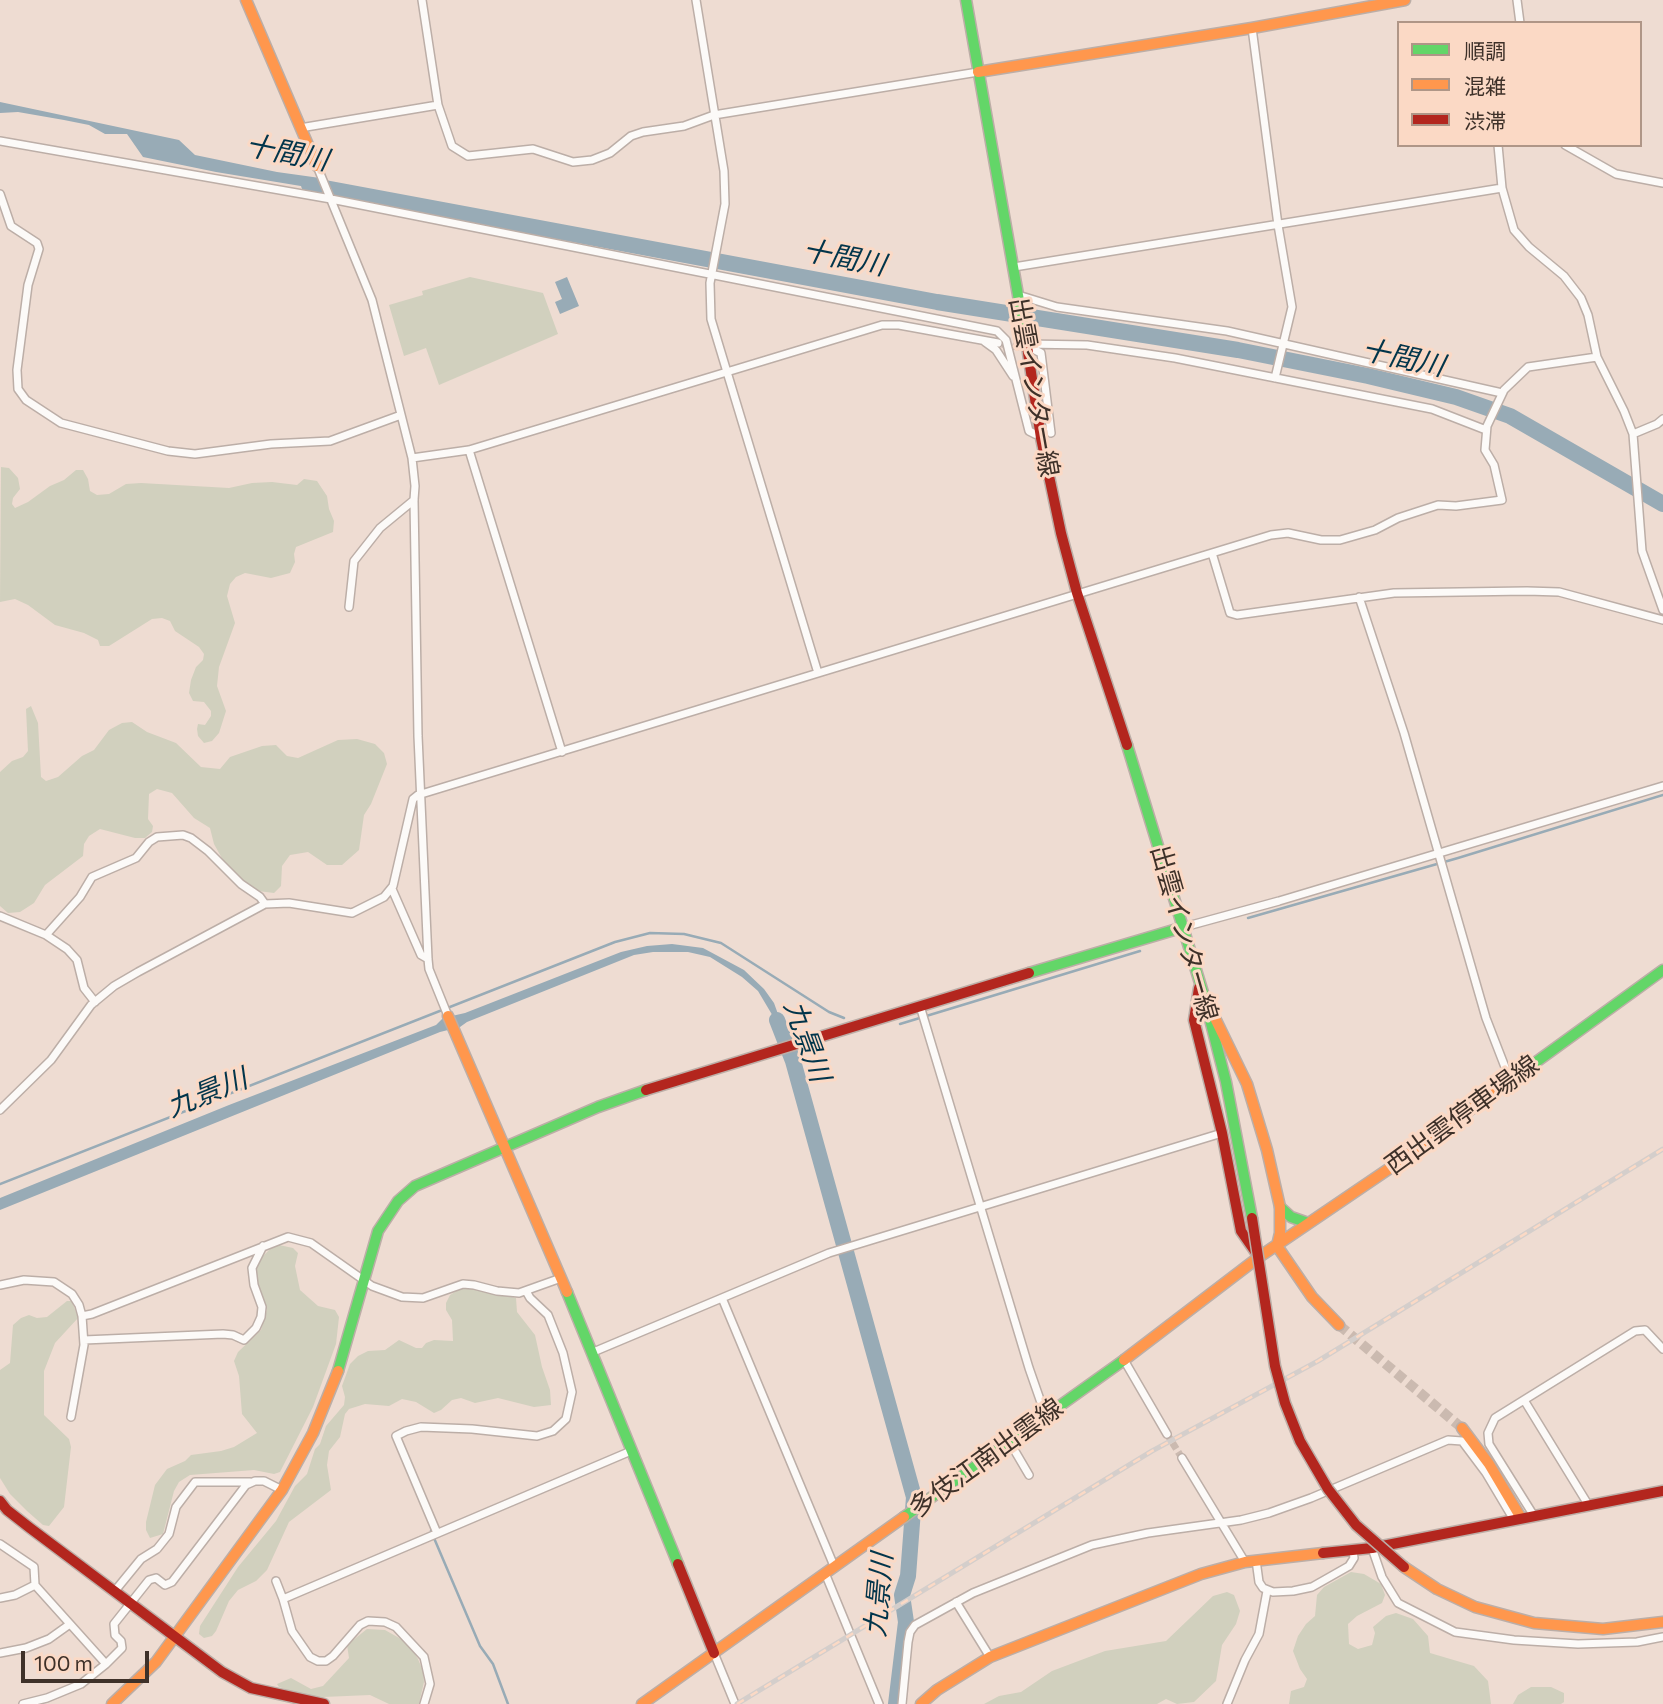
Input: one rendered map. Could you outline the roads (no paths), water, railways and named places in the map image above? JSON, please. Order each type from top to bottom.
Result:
[{"type":"street","points":[[246,0],[356,256],[375,309],[412,458],[415,486],[421,794],[429,969],[561,1278],[734,1704]]},
{"type":"street","points":[[422,0],[438,105],[452,146],[468,156],[533,149],[573,162],[592,160],[610,153],[631,136],[684,126],[714,115],[1252,28],[1405,0]]},
{"type":"street","points":[[696,0],[724,171],[725,204],[711,274],[711,319],[818,673]]},
{"type":"street","name":"出雲インター線","points":[[966,0],[1018,298],[1029,343],[1050,484],[1077,593],[1200,984],[1231,1107],[1252,1218],[1275,1366],[1285,1403],[1300,1441],[1316,1472],[1348,1515],[1371,1540],[1404,1567],[1437,1588],[1475,1606],[1534,1623],[1603,1629],[1663,1622]]},
{"type":"street","points":[[1517,0],[1520,21]]},
{"type":"street","points":[[1252,28],[1278,225],[1292,307],[1276,376]]},
{"type":"street","points":[[300,128],[438,105]]},
{"type":"street","points":[[0,141],[330,197],[997,331],[1006,340],[1030,431],[1035,434]]},
{"type":"street","points":[[1498,147],[1502,188],[1514,230],[1529,247],[1564,276],[1581,298],[1588,315],[1597,357],[1633,433],[1642,551],[1663,610]]},
{"type":"street","points":[[1569,147],[1616,174],[1663,183]]},
{"type":"street","points":[[1013,267],[1502,188]]},
{"type":"street","points":[[0,194],[11,226],[37,243],[39,249],[28,285],[17,370],[18,388],[26,400],[61,423],[167,451],[195,454],[271,444],[330,441],[401,415]]},
{"type":"street","points":[[0,229],[11,226]]},
{"type":"street","points":[[1018,298],[1057,307],[1227,331],[1501,395]]},
{"type":"street","points":[[412,458],[469,450],[883,325],[998,343]]},
{"type":"street","points":[[982,340],[996,351],[1017,381]]},
{"type":"street","points":[[1029,343],[1087,345],[1276,376],[1432,409],[1486,428]]},
{"type":"street","points":[[1029,343],[1041,353],[1051,433]]},
{"type":"street","points":[[428,959],[421,955],[392,889],[413,799],[421,794],[1271,534],[1288,533],[1321,540],[1340,540],[1375,530],[1398,518],[1438,505],[1456,506],[1502,500],[1494,465],[1485,450],[1486,428],[1501,395],[1528,367],[1597,357]]},
{"type":"street","points":[[1633,433],[1663,419]]},
{"type":"street","points":[[469,450],[562,752]]},
{"type":"street","points":[[349,607],[354,561],[380,528],[414,500]]},
{"type":"street","points":[[1212,552],[1230,613],[1237,615],[1394,593],[1559,592],[1663,620]]},
{"type":"street","points":[[1359,597],[1404,733],[1486,1018],[1510,1080]]},
{"type":"street","points":[[112,1704],[156,1662],[254,1532],[282,1490],[313,1433],[341,1364],[378,1231],[405,1194],[424,1181],[636,1094],[920,1006],[1663,786]]},
{"type":"street","points":[[46,935],[80,897],[93,877],[136,858],[149,842],[157,837],[183,835],[191,838],[265,904]]},
{"type":"street","points":[[0,1110],[51,1060],[95,1002],[123,980],[265,904],[289,903],[352,913],[376,902],[392,889]]},
{"type":"street","points":[[0,916],[46,935],[67,949],[77,960],[84,988],[95,1002]]},
{"type":"street","name":"西出雲停車場線","points":[[1259,1257],[1393,1166],[1663,970]]},
{"type":"street","points":[[1200,984],[1194,1020],[1223,1133],[1241,1231],[1259,1257]]},
{"type":"street","points":[[1203,996],[1247,1084],[1267,1150],[1280,1207],[1278,1246],[1312,1297],[1339,1325]]},
{"type":"street","points":[[920,1006],[1045,1415]]},
{"type":"street","points":[[591,1353],[835,1251],[1223,1133]]},
{"type":"street","points":[[1280,1207],[1291,1217],[1308,1223]]},
{"type":"street","points":[[82,1316],[284,1237],[311,1243],[364,1281],[402,1297],[423,1298],[463,1284],[474,1284],[509,1293],[526,1291],[561,1278]]},
{"type":"street","points":[[84,1340],[223,1334],[244,1340],[256,1328],[261,1317],[262,1307],[254,1285],[252,1268],[263,1246]]},
{"type":"street","name":"多伎江南出雲線","points":[[642,1704],[1124,1360],[1259,1257]]},
{"type":"street","points":[[0,1286],[24,1280],[54,1282],[72,1294],[79,1305],[84,1340],[71,1417]]},
{"type":"street","points":[[437,1533],[396,1436],[421,1427],[537,1436],[553,1431],[566,1419],[572,1392],[563,1353],[548,1315],[526,1291]]},
{"type":"street","points":[[722,1298],[830,1569],[879,1704]]},
{"type":"street","points":[[1534,1516],[1489,1444],[1488,1437],[1494,1418],[1635,1331],[1644,1330],[1663,1349]]},
{"type":"street","points":[[1124,1360],[1167,1434]]},
{"type":"street","points":[[1524,1399],[1589,1506]]},
{"type":"street","points":[[1462,1428],[1489,1464],[1517,1519]]},
{"type":"street","points":[[902,1704],[910,1632],[915,1625],[956,1602],[1092,1545],[1269,1513],[1448,1440],[1462,1441],[1517,1519]]},
{"type":"street","points":[[1009,1441],[1029,1475]]},
{"type":"street","points":[[283,1599],[631,1451]]},
{"type":"street","points":[[1182,1458],[1222,1523],[1251,1561],[1259,1582],[1267,1591],[1293,1591],[1322,1582],[1349,1566],[1353,1551]]},
{"type":"street","points":[[114,1592],[141,1559],[158,1549],[169,1534],[176,1507],[195,1482],[264,1481],[282,1490]]},
{"type":"street","points":[[23,1704],[47,1698],[81,1684],[106,1664],[122,1648],[121,1641],[115,1635],[114,1625],[130,1604],[149,1580],[156,1578],[165,1585],[172,1582],[250,1482]]},
{"type":"street","points":[[921,1704],[937,1690],[990,1657],[1201,1574],[1251,1561],[1371,1548],[1663,1491]]},
{"type":"street","points":[[0,1501],[30,1528],[222,1672],[251,1688],[324,1704]]},
{"type":"street","points":[[0,1544],[34,1567],[35,1585],[106,1664]]},
{"type":"street","points":[[1371,1548],[1382,1577],[1398,1603],[1455,1632],[1514,1640],[1577,1644],[1637,1642],[1663,1637]]},
{"type":"street","points":[[276,1581],[292,1631],[310,1657],[318,1661],[326,1661],[364,1623],[379,1621],[396,1627],[424,1657],[430,1684],[424,1704]]},
{"type":"street","points":[[0,1598],[15,1595],[35,1585]]},
{"type":"street","points":[[1227,1704],[1259,1634],[1267,1591]]},
{"type":"street","points":[[956,1602],[990,1657]]},
{"type":"street","points":[[0,1653],[26,1648],[49,1639],[70,1624]]},
{"type":"water","points":[[0,102],[179,140],[195,155],[320,178],[325,190],[143,157],[127,134],[105,134],[89,125],[18,112],[0,113]]},
{"type":"water","points":[[567,277],[579,306],[560,314],[555,302],[562,299],[555,282]]},
{"type":"water","points":[[672,944],[703,948],[744,970],[774,1003],[787,1039],[782,1041],[777,1023],[758,991],[742,977],[710,957],[688,952],[634,955],[0,1210],[0,1198],[436,1025],[443,1018],[465,1013],[621,952]]},
{"type":"waterway","name":"十間川","points":[[309,185],[937,302],[1238,350],[1368,376],[1456,397],[1510,416],[1663,504]]},
{"type":"waterway","points":[[1248,918],[1458,858],[1663,795]]},
{"type":"waterway","points":[[0,1184],[615,942],[650,933],[684,934],[721,943],[829,1012],[844,1018]]},
{"type":"waterway","points":[[900,1024],[1140,951]]},
{"type":"waterway","name":"九景川","points":[[777,1020],[793,1061],[914,1497],[908,1576],[902,1595],[906,1622],[896,1704]]},
{"type":"waterway","points":[[431,1531],[480,1646],[493,1664],[508,1704]]},
{"type":"tunnel","points":[[1002,344],[1028,349]]},
{"type":"tunnel","points":[[1339,1325],[1462,1428]]},
{"type":"tunnel","points":[[1167,1434],[1182,1458]]},
{"type":"railway","points":[[737,1704],[1152,1451],[1318,1361],[1663,1149]]}]
